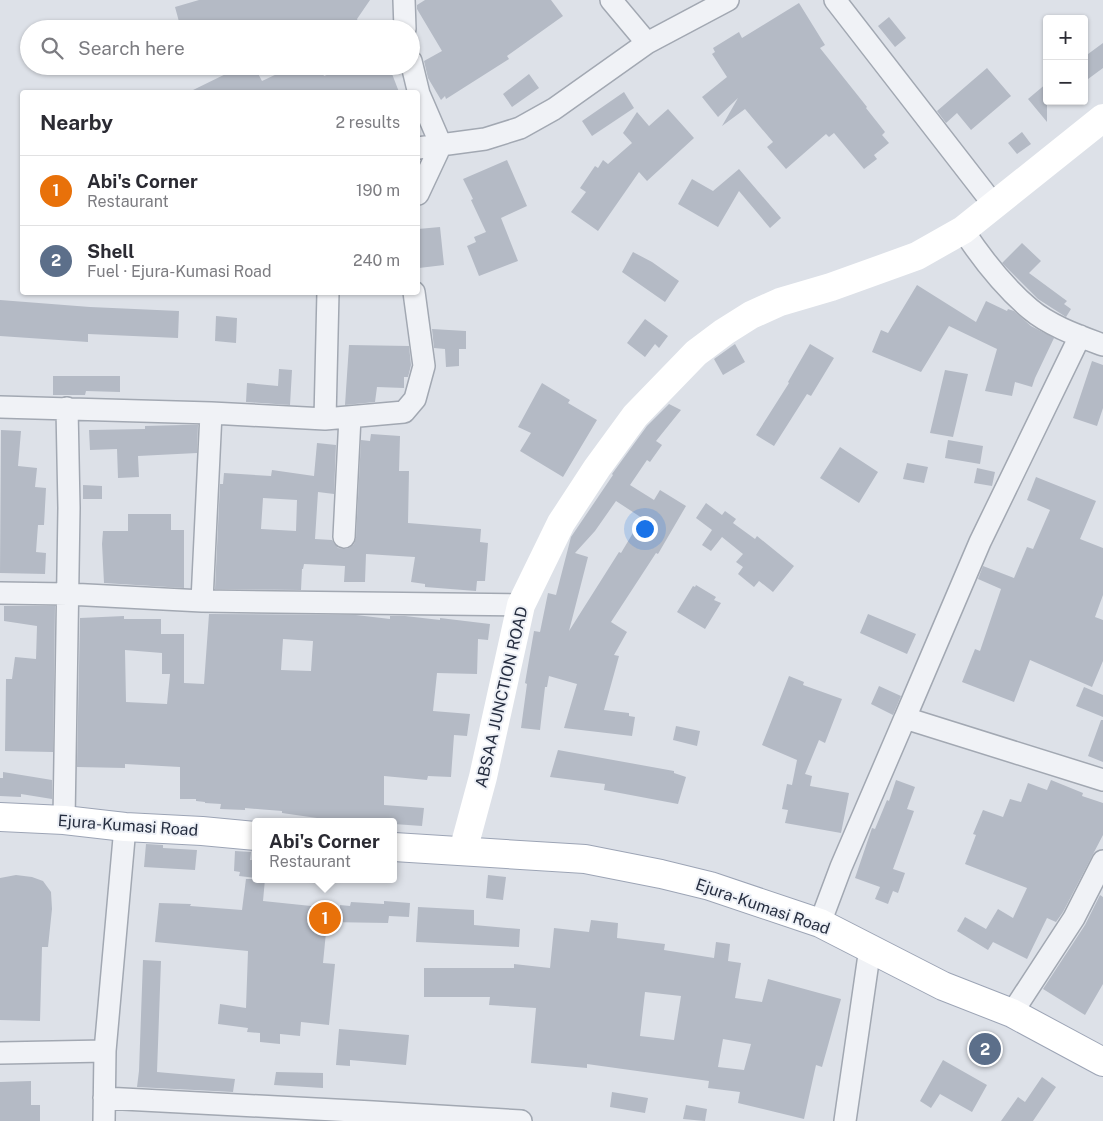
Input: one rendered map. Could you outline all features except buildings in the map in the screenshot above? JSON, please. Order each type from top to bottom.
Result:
[{"type":"street","points":[[404,0],[405,20]]},
{"type":"street","points":[[611,0],[647,43]]},
{"type":"street","points":[[420,148],[485,139],[520,128],[554,109],[647,43],[728,0]]},
{"type":"street","points":[[835,0],[994,205]]},
{"type":"street","points":[[414,75],[418,90]]},
{"type":"street","points":[[420,96],[441,145]]},
{"type":"street","name":"ABSAA JUNCTION ROAD","points":[[463,851],[484,777],[521,605],[561,523],[597,468],[635,416],[696,353],[750,315],[780,302],[831,287],[917,256],[962,230],[1103,118]]},
{"type":"street","points":[[420,190],[441,145]]},
{"type":"street","points":[[962,230],[995,275],[1031,310],[1049,321],[1103,345]]},
{"type":"street","points":[[325,419],[328,295]]},
{"type":"street","points":[[0,407],[211,413],[325,419],[404,412],[415,399],[424,366],[414,295]]},
{"type":"street","points":[[820,923],[841,867],[980,542],[1080,336]]},
{"type":"street","points":[[64,820],[69,508],[67,408]]},
{"type":"street","points":[[202,601],[211,413]]},
{"type":"street","points":[[344,537],[350,417]]},
{"type":"street","points":[[0,593],[68,594],[202,601],[521,605]]},
{"type":"street","points":[[905,718],[1103,780]]},
{"type":"street","name":"Ejura-Kumasi Road","points":[[0,817],[64,820],[124,827],[252,836]]},
{"type":"street","points":[[104,1121],[104,1051],[124,827]]},
{"type":"street","name":"Ejura-Kumasi Road","points":[[397,847],[585,859],[710,886],[820,923],[943,986],[1012,1013],[1103,1062]]},
{"type":"street","points":[[1012,1013],[1074,918],[1103,861]]},
{"type":"street","points":[[845,1121],[870,948]]},
{"type":"street","points":[[0,1053],[104,1051]]},
{"type":"street","points":[[104,1098],[373,1116],[521,1121]]},
{"type":"place","name":"Abi's Corner","points":[[325,918]]},
{"type":"place","name":"Shell","points":[[985,1049]]}]
